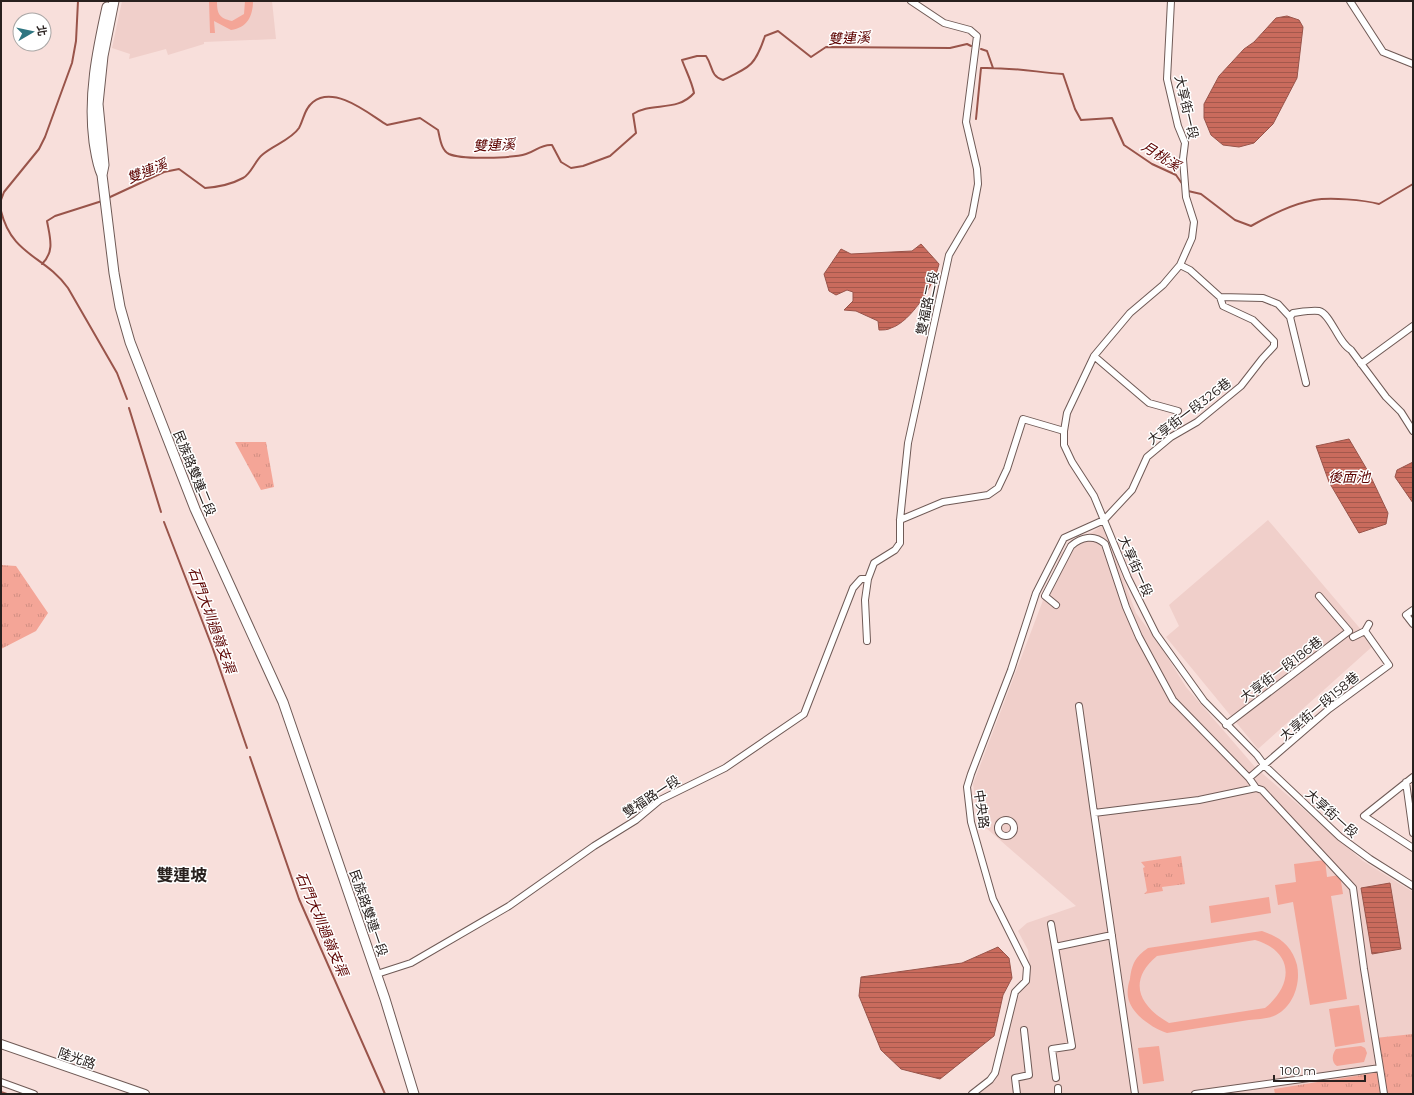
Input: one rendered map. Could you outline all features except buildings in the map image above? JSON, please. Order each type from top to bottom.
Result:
[{"type":"main road","points":[[102,175],[97,162],[92,106],[97,55],[108,1]]},
{"type":"main road","points":[[102,175],[104,165],[98,104],[103,56],[114,1]]},
{"type":"main road","name":"民族路雙連二段","points":[[102,175],[114,273],[120,307],[130,342],[195,509],[283,702],[297,742]]},
{"type":"main road","name":"民族路雙連一段","points":[[297,742],[377,974],[402,1050],[414,1094]]},
{"type":"street","name":"雙福路二段","points":[[867,641],[866,600],[868,580],[874,563],[895,550],[900,543],[900,520],[908,443],[949,255],[972,216],[978,184],[977,169],[966,122],[976,36],[970,30],[944,23],[911,1]]},
{"type":"street","name":"大享街一段","points":[[1171,1],[1167,79],[1178,126],[1184,137],[1186,197],[1193,216],[1194,228],[1190,247],[1180,265],[1163,285],[1130,313],[1094,356],[1067,413],[1064,430],[1064,445],[1069,457],[1094,496],[1128,578],[1156,634],[1204,700],[1257,755],[1265,766],[1340,837],[1370,859],[1413,886]]},
{"type":"street","points":[[1350,1],[1383,52],[1413,64]]},
{"type":"street","points":[[1180,265],[1190,270],[1220,297],[1263,298],[1278,304],[1290,316],[1306,383]]},
{"type":"street","name":"大享街一段326巷","points":[[1104,520],[1132,490],[1147,456],[1171,436],[1197,422],[1241,386],[1262,358],[1274,346],[1274,342],[1253,320],[1224,306],[1220,297]]},
{"type":"street","points":[[1290,316],[1293,313],[1319,311],[1325,314],[1344,346],[1351,350],[1386,398],[1401,412],[1413,431]]},
{"type":"street","points":[[1361,364],[1413,326]]},
{"type":"street","points":[[1094,356],[1149,403],[1178,411]]},
{"type":"street","points":[[900,520],[943,502],[988,495],[998,488],[1007,470],[1023,419],[1064,430]]},
{"type":"street","name":"中央路","points":[[972,1094],[990,1080],[995,1073],[1015,992],[1026,981],[1027,967],[993,899],[971,822],[967,787],[970,774],[1011,670],[1036,593],[1060,545],[1064,538],[1104,520]]},
{"type":"street","points":[[1056,605],[1045,596],[1071,546],[1077,541],[1086,538],[1094,537],[1101,540],[1104,544],[1126,607],[1139,637],[1173,700],[1249,778],[1256,788]]},
{"type":"street","name":"雙福路一段","points":[[377,974],[411,963],[509,906],[594,846],[636,820],[660,800],[725,768],[804,714],[853,588],[861,579],[868,580]]},
{"type":"street","name":"大享街一段186巷","points":[[1226,724],[1349,631],[1319,596]]},
{"type":"street","points":[[1413,610],[1406,615],[1413,624]]},
{"type":"street","points":[[1353,637],[1365,631],[1369,624]]},
{"type":"street","name":"大享街一段158巷","points":[[1249,778],[1265,766],[1329,709],[1389,665],[1365,631]]},
{"type":"street","points":[[1079,706],[1134,1094]]},
{"type":"street","points":[[1413,777],[1364,816],[1413,848]]},
{"type":"street","points":[[1406,782],[1413,833]]},
{"type":"street","points":[[1094,813],[1199,800],[1256,788],[1262,790],[1353,888],[1384,1094]]},
{"type":"street","points":[[1051,924],[1072,1046],[1052,1049],[1056,1078]]},
{"type":"street","points":[[1055,947],[1112,935]]},
{"type":"street","points":[[1017,1094],[1015,1078],[1029,1075],[1024,1030]]},
{"type":"street","name":"陸光路","points":[[1,1044],[145,1094]]},
{"type":"street","points":[[1195,1094],[1380,1068]]},
{"type":"street","points":[[1,1082],[34,1094]]},
{"type":"shaded area","points":[[122,1],[272,1],[276,39],[204,42],[204,44],[168,55],[166,49],[129,59],[130,54],[112,48]]},
{"type":"shaded area","points":[[1268,520],[1374,645],[1258,749],[1166,637],[1179,626],[1169,605]]},
{"type":"shaded area","points":[[1103,525],[1136,613],[1160,645],[1186,687],[1255,767],[1363,861],[1413,892],[1413,1094],[975,1094],[996,1079],[1012,1012],[1030,970],[1028,950],[1018,931],[1027,923],[1076,906],[978,821],[973,784],[1061,553]]},
{"type":"green space","points":[[209,1],[217,1],[218,12],[220,15],[232,21],[244,14],[245,1],[253,1],[252,12],[245,24],[237,29],[231,30],[214,21],[215,33],[210,33]]},
{"type":"green space","points":[[235,442],[266,442],[274,487],[261,490]]},
{"type":"green space","points":[[1,565],[16,566],[48,613],[36,631],[1,649]]},
{"type":"green space","points":[[1181,856],[1185,884],[1162,887],[1163,891],[1144,894],[1147,891],[1143,868],[1145,867],[1141,862]]},
{"type":"green space","points":[[1325,860],[1327,877],[1340,875],[1343,894],[1331,896],[1347,999],[1310,1005],[1293,902],[1278,905],[1275,885],[1296,882],[1294,864]]},
{"type":"green space","points":[[1269,897],[1271,913],[1211,923],[1209,906]]},
{"type":"green space","points":[[1262,931],[1280,939],[1292,953],[1297,965],[1297,987],[1287,1006],[1276,1015],[1266,1018],[1167,1033],[1155,1028],[1143,1020],[1133,1009],[1128,997],[1128,986],[1133,965],[1137,958],[1148,948]],"holes":[[[1255,940],[1268,945],[1277,952],[1283,960],[1286,970],[1285,979],[1281,989],[1265,1008],[1169,1023],[1150,1009],[1140,992],[1142,975],[1148,965],[1157,956]]]},
{"type":"green space","points":[[1359,1005],[1365,1042],[1335,1047],[1329,1009]]},
{"type":"green space","points":[[1413,1034],[1413,1094],[1384,1094],[1375,1038]]},
{"type":"green space","points":[[1159,1046],[1164,1081],[1143,1084],[1138,1048]]},
{"type":"green space","points":[[1361,1046],[1365,1048],[1367,1053],[1364,1062],[1337,1066],[1335,1064],[1333,1056],[1336,1049]]},
{"type":"green space","points":[[1380,1072],[1383,1094],[1275,1094],[1274,1089]]},
{"type":"water","points":[[1287,16],[1299,20],[1303,27],[1297,78],[1273,124],[1254,143],[1239,147],[1223,145],[1211,135],[1204,118],[1204,104],[1219,76],[1244,49],[1254,42],[1276,18]]},
{"type":"water","points":[[921,244],[939,264],[937,272],[921,301],[899,324],[888,329],[879,330],[878,321],[856,311],[844,310],[853,301],[853,292],[847,290],[836,295],[829,291],[824,274],[841,249],[851,254],[912,251]]},
{"type":"water","name":"後面池","points":[[1349,439],[1369,473],[1388,513],[1386,524],[1359,533],[1329,482],[1316,446]]},
{"type":"water","points":[[1413,462],[1413,503],[1395,477],[1397,470]]},
{"type":"water","points":[[1390,883],[1401,949],[1372,954],[1361,888]]},
{"type":"water","points":[[998,947],[1009,958],[1012,978],[1003,995],[994,1036],[940,1079],[901,1069],[881,1050],[859,996],[861,977],[962,963]]},
{"type":"waterway","name":"石門大圳過嶺支渠","points":[[1,200],[4,192],[39,149],[45,137],[72,63],[76,41],[78,1]]},
{"type":"waterway","name":"雙連溪","points":[[108,198],[164,172],[179,169],[205,188],[225,185],[239,180],[248,174],[262,155],[296,132],[310,105],[322,98],[331,97],[352,103],[387,125],[420,118],[438,130],[444,150],[449,154],[456,156],[476,158],[510,157],[530,153],[542,147],[552,145],[561,162],[571,168],[583,166],[610,156],[636,133],[633,114],[640,110],[672,105],[688,99],[694,93],[682,60],[697,56],[706,56],[716,76],[723,80],[746,68],[758,54],[765,36],[778,31],[811,57],[826,47],[950,48],[967,44],[971,46]]},
{"type":"waterway","name":"雙連溪","points":[[981,49],[987,51],[993,68]]},
{"type":"waterway","name":"月桃溪","points":[[976,119],[981,68],[1012,69],[1063,74],[1075,109],[1081,120],[1112,118],[1124,145],[1152,164],[1176,175],[1183,185]]},
{"type":"waterway","name":"月桃溪","points":[[1188,191],[1201,194],[1235,220],[1251,226],[1290,207],[1314,200],[1347,199],[1379,204],[1413,184]]},
{"type":"waterway","name":"雙連溪","points":[[42,264],[49,254],[50,249],[47,221],[55,216],[102,201]]},
{"type":"waterway","name":"石門大圳過嶺支渠","points":[[1,211],[6,226],[13,237],[30,254],[59,277],[68,288],[117,373],[127,399]]},
{"type":"waterway","name":"石門大圳過嶺支渠","points":[[129,408],[161,512]]},
{"type":"waterway","name":"石門大圳過嶺支渠","points":[[164,522],[213,649],[247,748]]},
{"type":"waterway","name":"石門大圳過嶺支渠","points":[[250,757],[299,899],[385,1094]]},
{"type":"waterway","name":"石門大圳過嶺支渠","points":[[1,1092],[7,1094]]},
{"type":"district","name":"雙連坡","points":[[182,875]]}]
